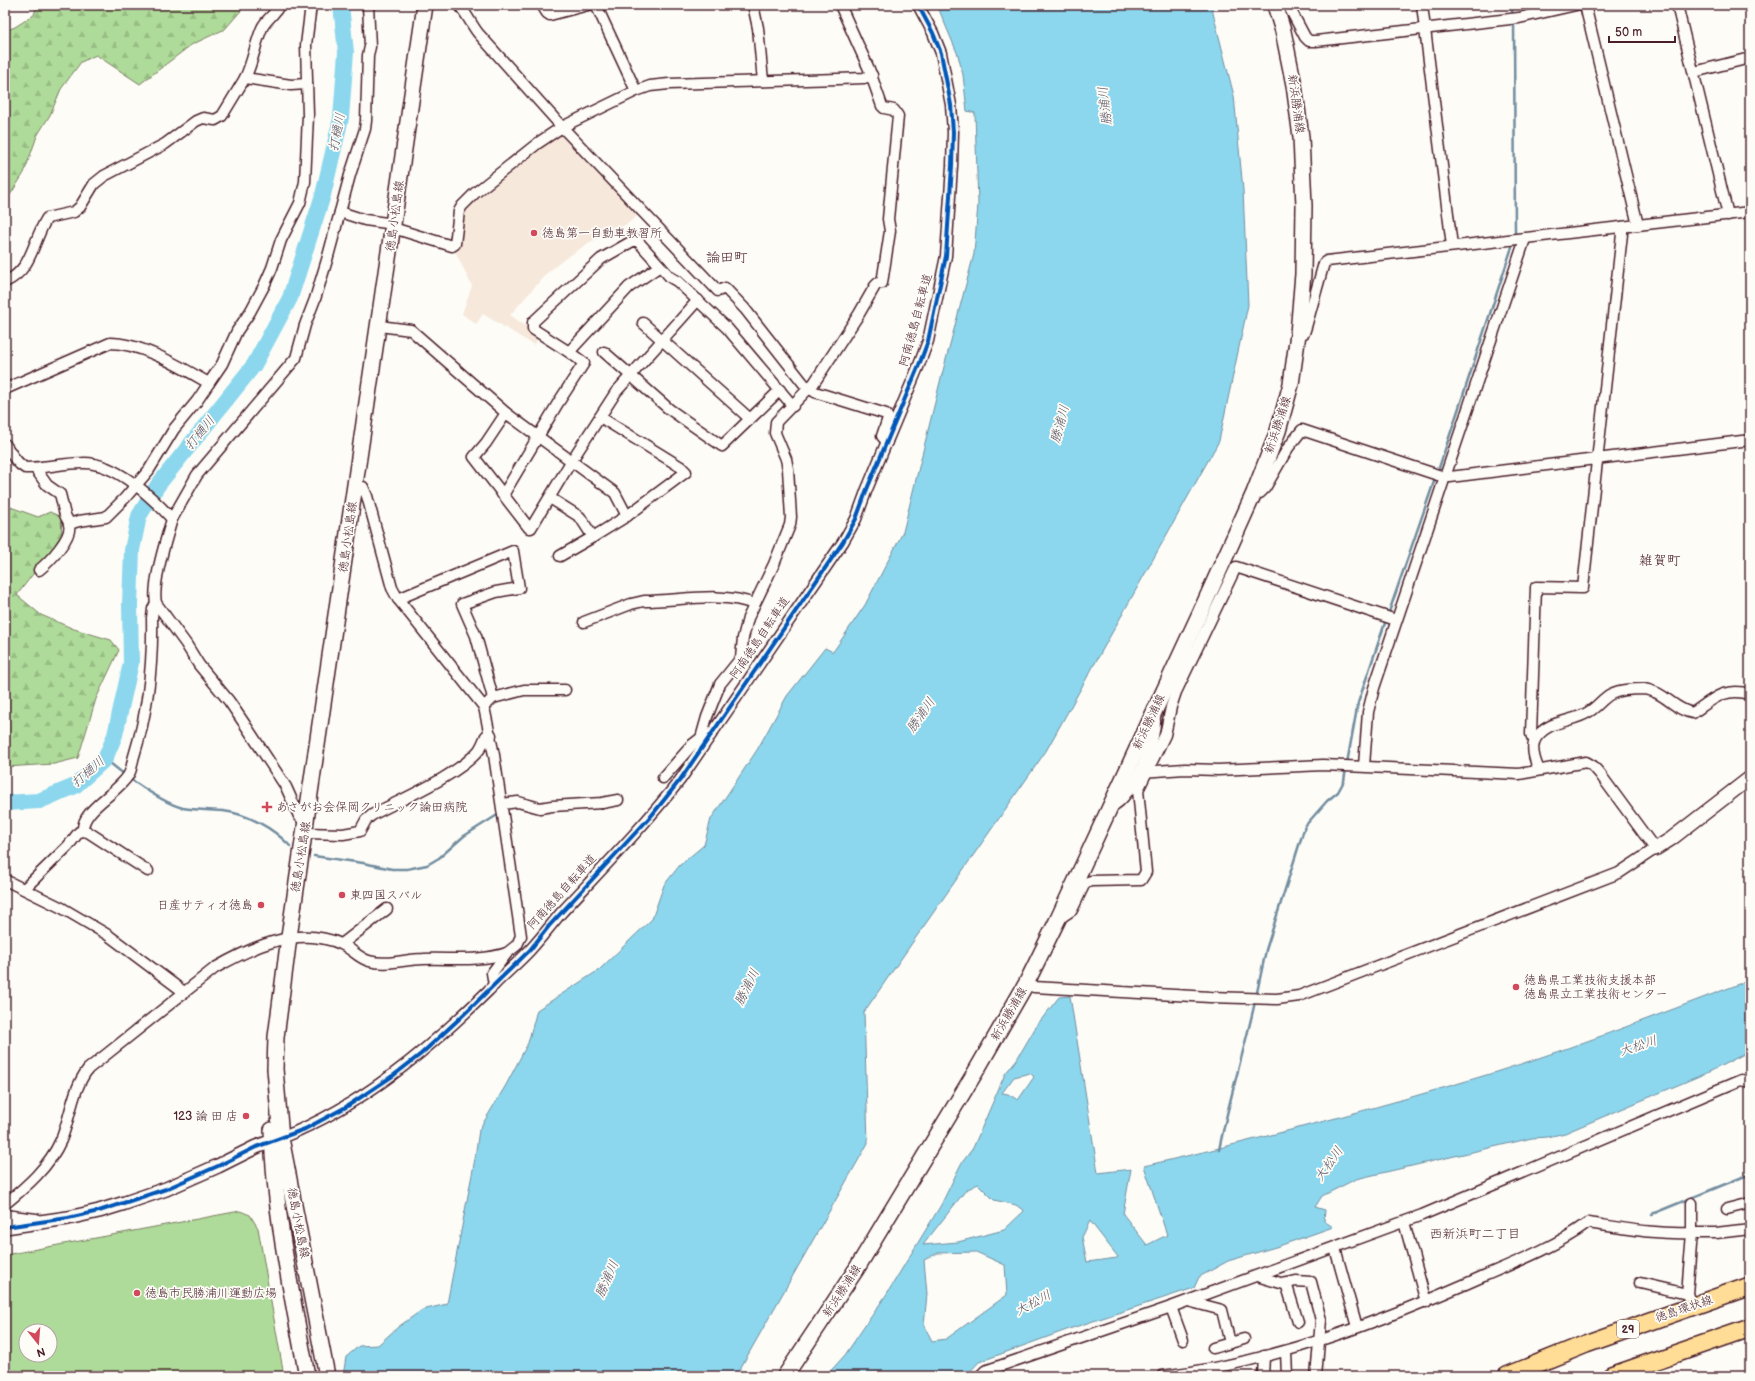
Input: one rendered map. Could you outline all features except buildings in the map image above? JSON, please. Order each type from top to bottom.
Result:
[{"type":"main road","name":"徳島小松島線","points":[[327,1376],[280,1162],[272,1115],[276,1037],[289,937],[426,5]]},
{"type":"main road","name":"新浜勝浦線","points":[[785,1376],[857,1268],[976,1071],[1026,984],[1058,919],[1254,493],[1278,431],[1291,384],[1298,334],[1303,274],[1304,206],[1301,137],[1294,85],[1283,31],[1275,5]]},
{"type":"main road","name":"徳島小松島線","points":[[280,1162],[281,1234],[307,1376]]},
{"type":"main road","name":"徳島環状線","points":[[1508,1376],[1689,1300],[1750,1286]]},
{"type":"main road","points":[[1611,1376],[1750,1328]]},
{"type":"street","points":[[5,282],[17,276],[23,270],[47,218],[74,212],[80,207],[94,184],[104,176],[165,144],[196,121],[203,118],[215,120],[222,116],[245,78],[252,63],[265,21],[279,5]]},
{"type":"street","points":[[70,524],[106,516],[137,487],[174,428],[197,401],[222,364],[237,331],[250,312],[264,286],[272,268],[281,240],[300,203],[304,182],[308,115],[306,45],[311,5]]},
{"type":"street","points":[[368,5],[370,46],[368,55],[366,121],[296,358],[197,475],[170,517],[154,595],[156,603],[186,644],[199,665],[230,701],[286,787],[305,828],[343,834],[360,831],[366,820],[372,815],[446,776],[480,749],[486,736],[491,735]]},
{"type":"street","points":[[458,5],[469,18],[472,26],[562,127],[718,291],[725,288],[809,388],[815,392],[886,414],[888,418],[882,436],[887,442]]},
{"type":"street","points":[[542,5],[550,15],[588,5]]},
{"type":"street","points":[[596,5],[636,91]]},
{"type":"street","points":[[753,5],[758,28],[763,81]]},
{"type":"street","points":[[704,740],[707,717],[720,684],[740,658],[745,627],[790,525],[791,517],[787,464],[775,433],[776,422],[814,383],[860,314],[875,286],[878,283],[882,284],[890,231],[888,219],[898,116],[894,110],[884,108],[882,106],[872,75],[840,5]]},
{"type":"street","points":[[5,1227],[46,1222],[99,1211],[166,1189],[256,1147],[277,1140],[321,1121],[346,1107],[394,1075],[421,1054],[530,950],[540,937],[652,815],[680,780],[704,740],[843,542],[856,519],[928,341],[943,276],[949,231],[952,139],[951,105],[941,53],[933,33],[918,5]]},
{"type":"street","points":[[1288,5],[1305,37],[1309,41],[1519,18],[1576,5]]},
{"type":"street","points":[[1422,5],[1452,246]]},
{"type":"street","points":[[1585,5],[1638,225]]},
{"type":"street","points":[[1677,5],[1728,215]]},
{"type":"street","points":[[1694,72],[1750,58]]},
{"type":"street","points":[[340,212],[365,220],[394,226],[452,246],[455,244],[457,220],[462,206],[507,166],[562,127],[636,91],[650,86],[669,84],[864,78],[872,75]]},
{"type":"street","points":[[245,78],[291,85],[307,84]]},
{"type":"street","points":[[1298,334],[1304,333],[1324,263],[1327,261],[1750,212]]},
{"type":"street","points":[[1536,739],[1530,734],[1536,587],[1583,588],[1622,227]]},
{"type":"street","points":[[1364,766],[1368,712],[1396,620],[1525,238]]},
{"type":"street","points":[[502,494],[505,492],[584,363],[533,329],[533,322],[601,259],[636,239],[670,277],[677,281],[727,328],[793,406]]},
{"type":"street","points":[[569,352],[629,287],[660,266]]},
{"type":"street","points":[[506,413],[486,443],[474,457],[529,528],[531,528],[572,460],[616,392],[698,300]]},
{"type":"street","points":[[643,323],[661,341],[749,418]]},
{"type":"street","points":[[379,326],[411,330],[506,413],[615,493],[627,516]]},
{"type":"street","points":[[5,389],[110,343],[118,343],[158,355],[209,383]]},
{"type":"street","points":[[604,352],[669,409],[722,446],[749,418],[780,390]]},
{"type":"street","points":[[560,556],[627,516],[686,472],[681,466],[600,417]]},
{"type":"street","points":[[1254,493],[1260,493],[1265,488],[1288,448],[1302,430],[1444,477],[1750,440]]},
{"type":"street","points":[[5,444],[20,466],[25,468],[83,463],[96,464],[114,472],[137,487],[170,517]]},
{"type":"street","points":[[35,468],[47,485],[60,494],[66,516],[70,524],[70,530],[50,562],[39,570]]},
{"type":"street","points":[[355,487],[363,488],[367,496],[392,588],[398,599],[484,707],[491,735],[510,868],[521,927],[521,936],[517,945]]},
{"type":"street","points":[[550,498],[580,517],[593,537]]},
{"type":"street","points":[[398,599],[513,552],[519,588],[501,591],[462,604],[476,636],[493,698]]},
{"type":"street","points":[[1110,807],[1122,799],[1155,758],[1165,735],[1176,692],[1236,567],[1396,620]]},
{"type":"street","points":[[584,622],[631,604],[644,602],[727,598],[743,600],[754,604]]},
{"type":"street","points":[[83,831],[82,823],[85,818],[108,795],[123,784],[130,772],[147,700],[152,655],[152,618],[153,609],[156,603]]},
{"type":"street","points":[[1538,770],[1534,748],[1536,739],[1544,729],[1554,724],[1576,718],[1590,712],[1610,694],[1622,690],[1645,689],[1657,693],[1684,712],[1693,713],[1720,694],[1732,691],[1750,694]]},
{"type":"street","points":[[484,707],[493,698],[524,690],[565,690]]},
{"type":"street","points":[[1058,919],[1072,910],[1085,883],[1091,881],[1141,880],[1146,872],[1138,790],[1155,727],[1154,712]]},
{"type":"street","points":[[663,778],[692,745],[704,740]]},
{"type":"street","points":[[1144,772],[1184,769],[1218,770],[1323,765],[1519,774],[1579,762],[1586,762],[1593,766],[1655,849]]},
{"type":"street","points":[[1026,984],[1034,987],[1210,997],[1277,999],[1299,996],[1619,873],[1671,839],[1750,778]]},
{"type":"street","points":[[502,804],[518,802],[540,808],[602,803],[618,800]]},
{"type":"street","points":[[24,889],[68,846],[79,832],[83,831],[88,832],[148,871]]},
{"type":"street","points":[[5,880],[108,935],[184,992]]},
{"type":"street","points":[[342,944],[387,909]]},
{"type":"street","points":[[5,1204],[36,1177],[46,1165],[60,1140],[78,1086],[88,1069],[184,992],[215,968],[224,963],[274,941],[289,937],[319,938],[342,944],[363,959],[370,962],[388,963],[422,959],[484,959],[508,953]]},
{"type":"street","points":[[494,985],[492,973],[508,953],[517,945],[540,937]]},
{"type":"street","points":[[984,1374],[1404,1222],[1741,1080],[1750,1082]]},
{"type":"street","points":[[1640,1283],[1689,1300],[1692,1203]]},
{"type":"street","points":[[1727,1209],[1750,1203]]},
{"type":"street","points":[[5,1215],[39,1219],[46,1222]]},
{"type":"street","points":[[1404,1222],[1426,1302]]},
{"type":"street","points":[[1162,1376],[1196,1372],[1286,1351],[1357,1327],[1426,1302],[1509,1265],[1577,1232],[1588,1223],[1680,1234],[1716,1233],[1750,1229]]},
{"type":"street","points":[[1335,1248],[1357,1327]]},
{"type":"street","points":[[1257,1276],[1286,1283],[1296,1281],[1311,1282],[1321,1320],[1316,1376]]},
{"type":"street","points":[[1286,1283],[1298,1322]]},
{"type":"street","points":[[1188,1301],[1222,1310],[1230,1342]]},
{"type":"street","points":[[1171,1307],[1183,1340]]},
{"type":"street","points":[[1213,1348],[1244,1339]]},
{"type":"street","points":[[1286,1351],[1287,1376]]},
{"type":"street","points":[[1263,1376],[1264,1356]]},
{"type":"street","points":[[1222,1376],[1224,1366]]},
{"type":"shaded area","name":"徳島第一自動車教習所","points":[[561,133],[640,214],[627,224],[590,242],[563,260],[547,273],[510,315],[540,336],[534,345],[483,314],[476,324],[462,314],[472,286],[455,251],[458,248],[460,219],[467,205],[529,154]]},
{"type":"green space","points":[[37,5],[246,5],[225,29],[191,45],[140,84],[96,55],[81,62],[61,89],[50,115],[37,136],[24,173],[5,203],[5,31],[15,27],[34,15]]},
{"type":"green space","points":[[5,505],[38,517],[50,512],[61,517],[62,536],[17,595],[41,615],[74,629],[111,640],[119,650],[96,699],[78,758],[54,764],[5,767]]},
{"type":"green space","name":"徳島市民勝浦川運動広場","points":[[240,1211],[250,1215],[258,1228],[284,1376],[5,1376],[5,1255]]},
{"type":"water","name":"勝浦川","points":[[937,5],[1211,5],[1234,96],[1243,190],[1248,305],[1219,441],[1046,751],[864,1012],[868,1143],[736,1376],[343,1376],[346,1357],[359,1346],[378,1345],[398,1327],[422,1310],[447,1304],[474,1164],[479,1130],[506,1085],[528,1043],[537,1010],[599,970],[652,919],[664,885],[680,865],[704,845],[711,819],[757,750],[787,696],[825,648],[833,652],[865,605],[903,532],[940,382],[974,254],[978,204],[975,113],[967,111],[963,75],[958,55]]},
{"type":"water","name":"大松川","points":[[1750,980],[1750,1051],[1711,1071],[1565,1133],[1548,1137],[1532,1138],[1356,1179],[1322,1196],[1315,1207],[1325,1210],[1324,1221],[1333,1227],[1279,1246],[1228,1261],[1199,1277],[1194,1288],[1072,1328],[979,1362],[966,1376],[826,1376],[845,1355],[886,1295],[941,1205],[961,1164],[973,1148],[1005,1074],[1017,1059],[1037,1025],[1059,997],[1070,996],[1098,1173],[1131,1169],[1123,1214],[1147,1245],[1167,1235],[1144,1166],[1261,1138],[1491,1074],[1603,1036]],"holes":[[[1030,1073],[1034,1077],[1018,1100],[1008,1094],[1002,1093],[1014,1077]],[[978,1184],[994,1200],[1016,1205],[1024,1211],[1004,1230],[958,1242],[923,1245],[966,1190]],[[1090,1221],[1118,1257],[1087,1262],[1082,1237]],[[976,1252],[1005,1265],[1007,1295],[946,1339],[932,1341],[924,1325],[927,1294],[924,1260],[938,1253]]]},
{"type":"waterway","name":"打樋川","points":[[5,803],[39,801],[75,786],[105,759],[115,735],[131,663],[130,604],[132,550],[139,516],[158,485],[254,365],[290,298],[323,195],[341,118],[346,52],[341,5]]},
{"type":"waterway","points":[[1511,5],[1513,16]]},
{"type":"waterway","points":[[1514,21],[1515,236]]},
{"type":"waterway","points":[[1438,471],[1514,241]]},
{"type":"waterway","points":[[1388,615],[1436,476]]},
{"type":"waterway","points":[[1347,763],[1358,703],[1386,620]]},
{"type":"waterway","points":[[105,759],[125,775]]},
{"type":"waterway","points":[[1256,997],[1266,950],[1305,826],[1327,801],[1338,792],[1344,781],[1346,768]]},
{"type":"waterway","points":[[129,778],[155,795],[176,806],[188,809],[223,811],[242,815],[260,823],[276,833],[290,846]]},
{"type":"waterway","points":[[314,856],[392,869],[407,869],[427,865],[439,858],[464,836],[499,814]]},
{"type":"waterway","points":[[1219,1150],[1255,1002]]},
{"type":"waterway","points":[[1652,1214],[1750,1174]]},
{"type":"cycle path","name":"阿南徳島自転車道","points":[[5,1227],[68,1218],[99,1211],[166,1189],[256,1147],[305,1129],[346,1107],[394,1075],[421,1054],[530,950],[549,926],[652,815],[680,780],[843,542],[856,519],[928,341],[946,256],[953,132],[951,105],[941,53],[933,33],[918,5]]},
{"type":"place","name":"徳島第一自動車教習所","points":[[534,233]]},
{"type":"place","name":"あさがお会保岡クリニック論田病院","points":[[267,807]]},
{"type":"place","name":"東四国スバル","points":[[342,895]]},
{"type":"place","name":"日産サティオ徳島","points":[[261,905]]},
{"type":"place","name":"徳島県工業技術支援本部 徳島県立工業技術センター","points":[[1516,987]]},
{"type":"place","name":"123 論 田 店","points":[[246,1116]]},
{"type":"place","name":"徳島市民勝浦川運動広場","points":[[137,1293]]},
{"type":"district","name":"論田町","points":[[727,257]]},
{"type":"district","name":"雑賀町","points":[[1660,560]]},
{"type":"district","name":"西新浜町二丁目","points":[[1475,1234]]}]
